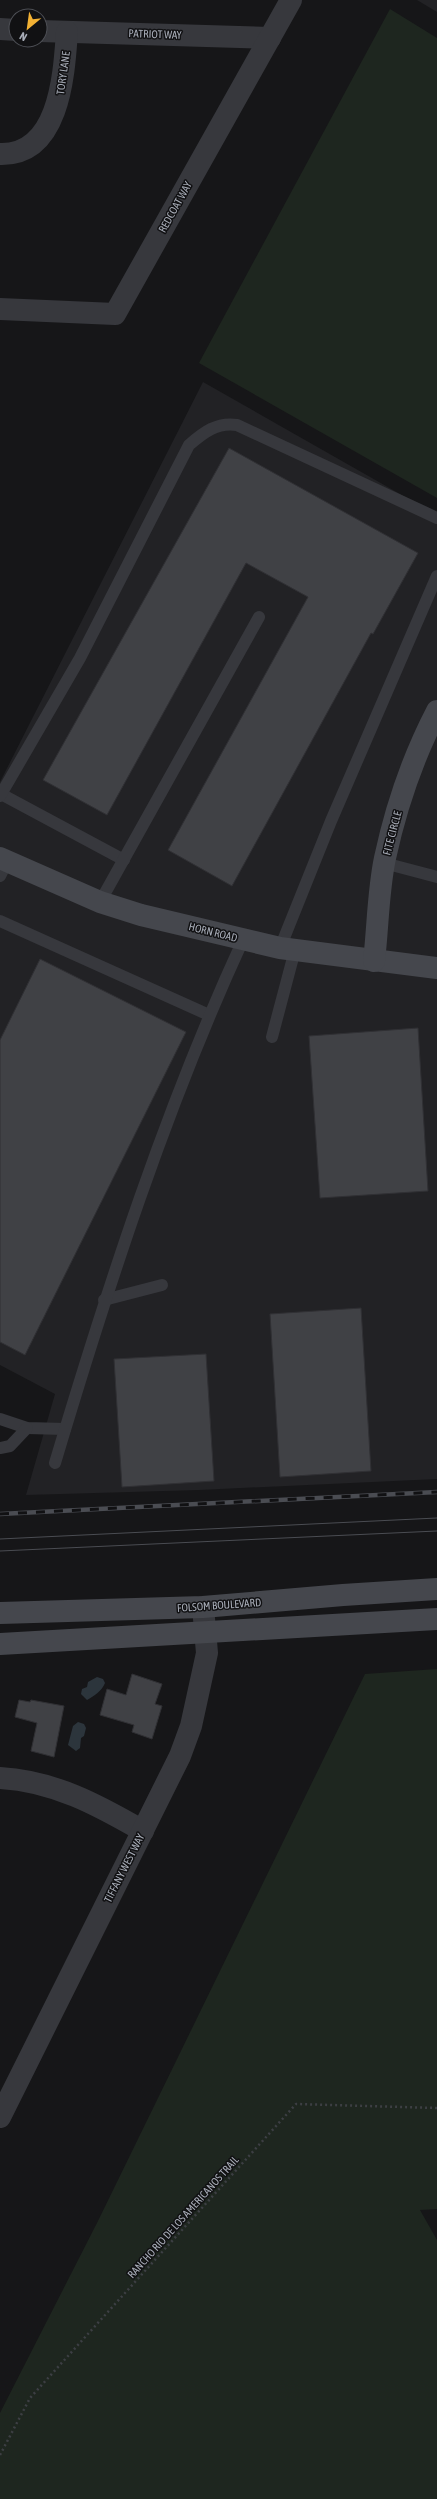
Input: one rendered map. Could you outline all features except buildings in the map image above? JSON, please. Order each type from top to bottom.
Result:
[{"type":"main road","name":"FITE CIRCLE","points":[[374,961],[384,863],[398,808],[414,763],[437,712]]},
{"type":"main road","name":"HORN ROAD","points":[[2,865],[100,902],[141,915],[243,940],[287,949],[437,968]]},
{"type":"main road","name":"FOLSOM BOULEVARD","points":[[0,1613],[203,1607],[343,1594],[437,1589]]},
{"type":"main road","points":[[0,1644],[437,1619]]},
{"type":"street","name":"REDCOAT WAY","points":[[0,309],[116,314],[291,0]]},
{"type":"street","name":"PATRIOT WAY","points":[[48,31],[270,38]]},
{"type":"street","name":"TORY LANE","points":[[0,154],[19,151],[34,142],[49,123],[58,105],[63,84],[67,32]]},
{"type":"street","name":"TIFFANY WEST WAY","points":[[0,2117],[143,1831],[191,1726],[206,1653],[203,1607]]},
{"type":"street","points":[[0,1778],[48,1786],[86,1799],[143,1831]]},
{"type":"lane","points":[[124,860],[0,795],[80,658],[189,445],[200,435],[220,425],[237,425],[437,518]]},
{"type":"lane","points":[[272,1036],[287,949],[331,821],[437,576]]},
{"type":"lane","points":[[100,902],[259,617]]},
{"type":"lane","points":[[384,863],[437,877]]},
{"type":"lane","points":[[0,921],[209,1015]]},
{"type":"lane","points":[[54,1463],[104,1300],[209,1015],[243,940]]},
{"type":"lane","points":[[104,1300],[162,1285]]},
{"type":"lane","points":[[0,1419],[27,1428],[65,1429]]},
{"type":"lane","points":[[0,1448],[10,1446],[27,1428]]},
{"type":"path","name":"RANCHO RIO DE LOS AMERICANOS TRAIL","points":[[0,2455],[30,2398],[296,2104],[437,2108]]},
{"type":"shaded area","points":[[417,0],[437,0],[437,12]]},
{"type":"shaded area","points":[[390,9],[437,38],[437,498],[199,363]]},
{"type":"shaded area","points":[[203,382],[437,515],[437,1479],[199,1490],[26,1495],[55,1394],[0,1365],[0,782]]},
{"type":"shaded area","points":[[437,1669],[437,2209],[420,2210],[437,2240],[437,2499],[0,2499],[0,2413],[97,2223],[365,1674]]},
{"type":"shaded area","points":[[97,1677],[103,1679],[105,1683],[104,1686],[100,1691],[87,1700],[81,1694],[82,1689],[87,1687],[88,1682]]},
{"type":"shaded area","points":[[78,1722],[84,1724],[86,1728],[84,1736],[81,1738],[80,1748],[76,1751],[68,1745],[73,1726]]},
{"type":"tram line","points":[[0,1539],[437,1518]]},
{"type":"tram line","points":[[0,1551],[437,1531]]},
{"type":"railway","points":[[0,1514],[437,1492]]}]
